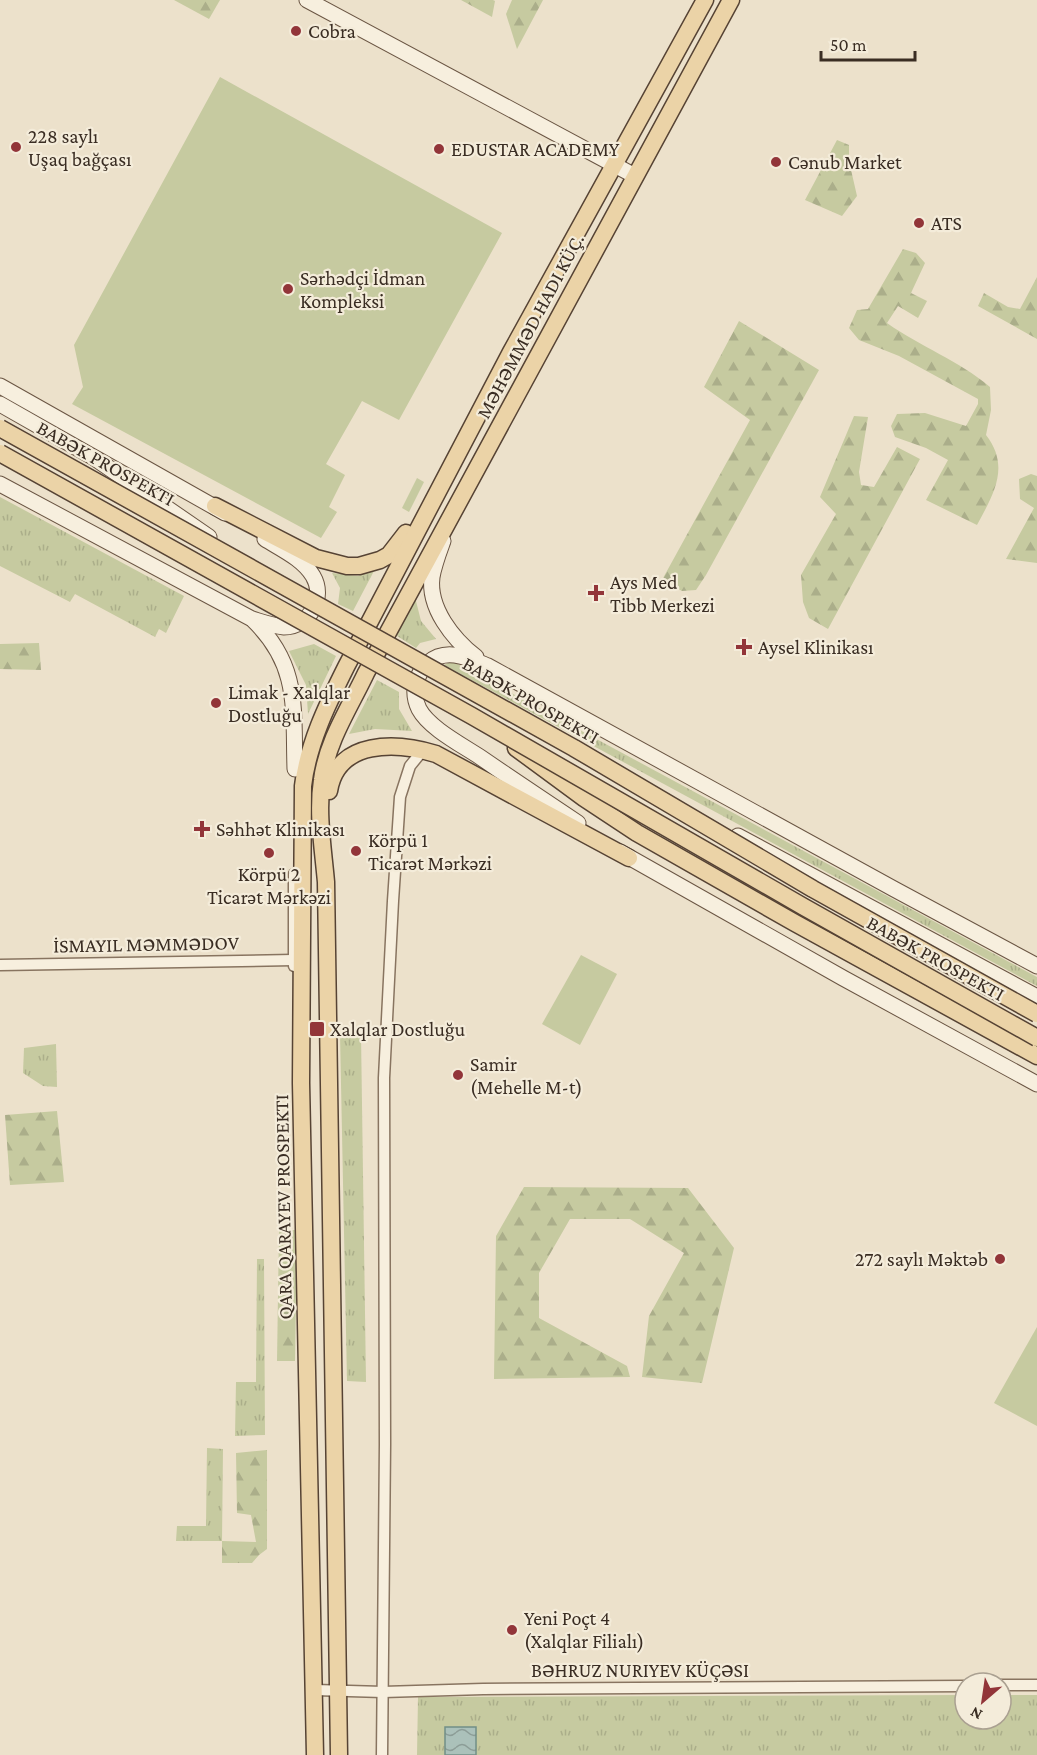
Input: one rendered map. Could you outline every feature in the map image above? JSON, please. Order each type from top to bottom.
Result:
[{"type":"main road","points":[[307,0],[635,176]]},
{"type":"main road","name":"MƏHƏMMƏD HADI KÜÇ.","points":[[346,667],[511,352],[705,0]]},
{"type":"main road","name":"MƏHƏMMƏD HADI KÜÇ.","points":[[326,882],[320,798],[327,755],[336,733],[453,511],[730,0]]},
{"type":"main road","points":[[295,769],[306,732],[406,533],[483,390],[511,352]]},
{"type":"main road","name":"BABƏK PROSPEKTI","points":[[0,386],[215,506],[296,559],[313,576],[318,586],[315,607],[301,622],[283,627],[252,619]]},
{"type":"main road","points":[[0,404],[55,434],[118,473],[253,569]]},
{"type":"main road","name":"BABƏK PROSPEKTI","points":[[0,428],[574,748],[813,889],[1037,1014]]},
{"type":"main road","name":"BABƏK PROSPEKTI","points":[[0,453],[472,716],[814,913],[1037,1038]]},
{"type":"main road","points":[[0,462],[242,588]]},
{"type":"main road","points":[[0,484],[252,619],[277,646],[289,676],[292,692],[295,838],[303,902]]},
{"type":"main road","points":[[215,506],[316,558],[346,566],[371,564],[389,555],[406,533]]},
{"type":"main road","points":[[453,511],[432,578],[435,599],[445,622],[458,642],[488,666]]},
{"type":"main road","points":[[488,666],[449,654],[430,662],[421,670],[416,681],[416,700],[420,711],[447,735],[629,858]]},
{"type":"main road","name":"BABƏK PROSPEKTI","points":[[488,666],[1037,966]]},
{"type":"main road","name":"QARA QARAYEV PROSPEKTI","points":[[315,1755],[301,1094],[303,786],[305,768],[321,721],[346,667]]},
{"type":"main road","points":[[472,716],[584,798],[637,832],[795,923],[1037,1056]]},
{"type":"main road","points":[[339,1755],[326,882],[329,789],[337,769],[352,755],[396,745],[423,750],[455,764],[1037,1084]]},
{"type":"main road","points":[[574,748],[1037,997]]},
{"type":"street","points":[[382,1755],[385,1067],[400,797],[410,766],[423,750]]},
{"type":"street","points":[[295,838],[293,960],[302,1011]]},
{"type":"street","points":[[0,965],[293,960]]},
{"type":"street","points":[[1013,1686],[1037,1685]]},
{"type":"street","name":"BƏHRUZ NURIYEV KÜÇƏSI","points":[[315,1690],[383,1692],[495,1689],[953,1686]]},
{"type":"green space","points":[[174,0],[220,0],[209,19]]},
{"type":"green space","points":[[461,0],[495,1],[492,17]]},
{"type":"green space","points":[[512,0],[543,0],[517,49],[506,14]]},
{"type":"green space","name":"Sərhədçi İdman Kompleksi","points":[[220,77],[502,233],[399,420],[362,401],[326,464],[345,475],[329,507],[337,512],[321,538],[72,404],[83,387],[74,345]]},
{"type":"green space","points":[[837,140],[849,145],[849,161],[857,196],[842,216],[805,200]]},
{"type":"green space","points":[[903,249],[916,253],[925,263],[911,293],[927,301],[918,318],[898,306],[887,323],[978,377],[990,387],[991,410],[986,435],[997,458],[997,481],[989,503],[977,525],[926,500],[948,460],[926,448],[895,437],[891,426],[897,414],[925,413],[966,426],[978,404],[978,399],[899,356],[859,340],[849,328],[857,310],[868,309]]},
{"type":"green space","points":[[1037,277],[1037,339],[978,306],[984,293],[1008,307],[1020,309]]},
{"type":"green space","points":[[739,321],[819,370],[706,575],[696,590],[682,591],[662,580],[750,420],[704,387]]},
{"type":"green space","points":[[854,416],[868,417],[859,472],[861,485],[874,487],[897,447],[920,459],[828,629],[809,618],[803,602],[801,575],[836,514],[820,497]]},
{"type":"green space","points":[[1031,474],[1037,476],[1037,563],[1006,559],[1034,508],[1020,499],[1019,479]]},
{"type":"green space","points":[[417,478],[424,482],[409,512],[402,508]]},
{"type":"green space","points":[[0,497],[184,596],[166,633],[159,629],[155,637],[75,594],[70,602],[0,566]]},
{"type":"green space","points":[[375,569],[353,611],[338,604],[340,588],[332,573],[358,576]]},
{"type":"green space","points":[[414,593],[421,621],[436,639],[420,643],[416,648],[394,634]]},
{"type":"green space","points":[[39,643],[41,670],[0,669],[0,644]]},
{"type":"green space","points":[[314,644],[336,656],[308,714],[306,685],[289,651]]},
{"type":"green space","points":[[452,661],[1037,977],[1037,986],[444,665]]},
{"type":"green space","points":[[377,680],[399,692],[399,709],[412,731],[375,729],[349,734]]},
{"type":"green space","points":[[581,955],[617,974],[580,1045],[542,1024]]},
{"type":"green space","points":[[340,1034],[361,1034],[366,1382],[347,1381]]},
{"type":"green space","points":[[56,1044],[57,1087],[43,1086],[23,1073],[24,1048]]},
{"type":"green space","points":[[57,1111],[64,1182],[10,1185],[5,1115]]},
{"type":"green space","points":[[524,1187],[688,1188],[734,1248],[702,1383],[642,1377],[649,1316],[684,1253],[630,1219],[570,1219],[539,1273],[539,1318],[627,1366],[630,1377],[494,1379],[496,1236]]},
{"type":"green space","points":[[279,1230],[297,1230],[295,1361],[277,1361]]},
{"type":"green space","points":[[257,1259],[264,1259],[265,1435],[235,1436],[236,1382],[256,1382]]},
{"type":"green space","points":[[1037,1327],[1037,1426],[994,1403]]},
{"type":"green space","points":[[207,1448],[223,1449],[222,1541],[176,1541],[177,1526],[206,1526]]},
{"type":"green space","points":[[267,1450],[267,1549],[252,1563],[222,1563],[222,1541],[256,1542],[251,1515],[237,1513],[236,1453]]},
{"type":"green space","points":[[953,1695],[953,1731],[1013,1731],[1013,1695],[1037,1695],[1037,1755],[417,1755],[418,1697]]},
{"type":"water","points":[[445,1727],[476,1727],[476,1755],[445,1755]]},
{"type":"place","name":"Cobra","points":[[296,31]]},
{"type":"place","name":"228 saylı Uşaq bağçası","points":[[16,147]]},
{"type":"place","name":"EDUSTAR ACADEMY","points":[[439,149]]},
{"type":"place","name":"Cənub Market","points":[[776,162]]},
{"type":"place","name":"ATS","points":[[919,223]]},
{"type":"place","name":"Sərhədçi İdman Kompleksi","points":[[288,289]]},
{"type":"place","name":"Ays Med Tibb Merkezi","points":[[596,593]]},
{"type":"place","name":"Aysel Klinikası","points":[[744,647]]},
{"type":"place","name":"Limak - Xalqlar Dostluğu","points":[[216,703]]},
{"type":"place","name":"Səhhət Klinikası","points":[[202,829]]},
{"type":"place","name":"Körpü 1 Ticarət Mərkəzi","points":[[356,851]]},
{"type":"place","name":"Körpü 2 Ticarət Mərkəzi","points":[[269,853]]},
{"type":"place","name":"Xalqlar Dostluğu","points":[[317,1029]]},
{"type":"place","name":"Samir (Mehelle M-t)","points":[[458,1075]]},
{"type":"place","name":"272 saylı Məktəb","points":[[1000,1259]]},
{"type":"place","name":"Yeni Poçt 4 (Xalqlar Filialı)","points":[[512,1630]]}]
